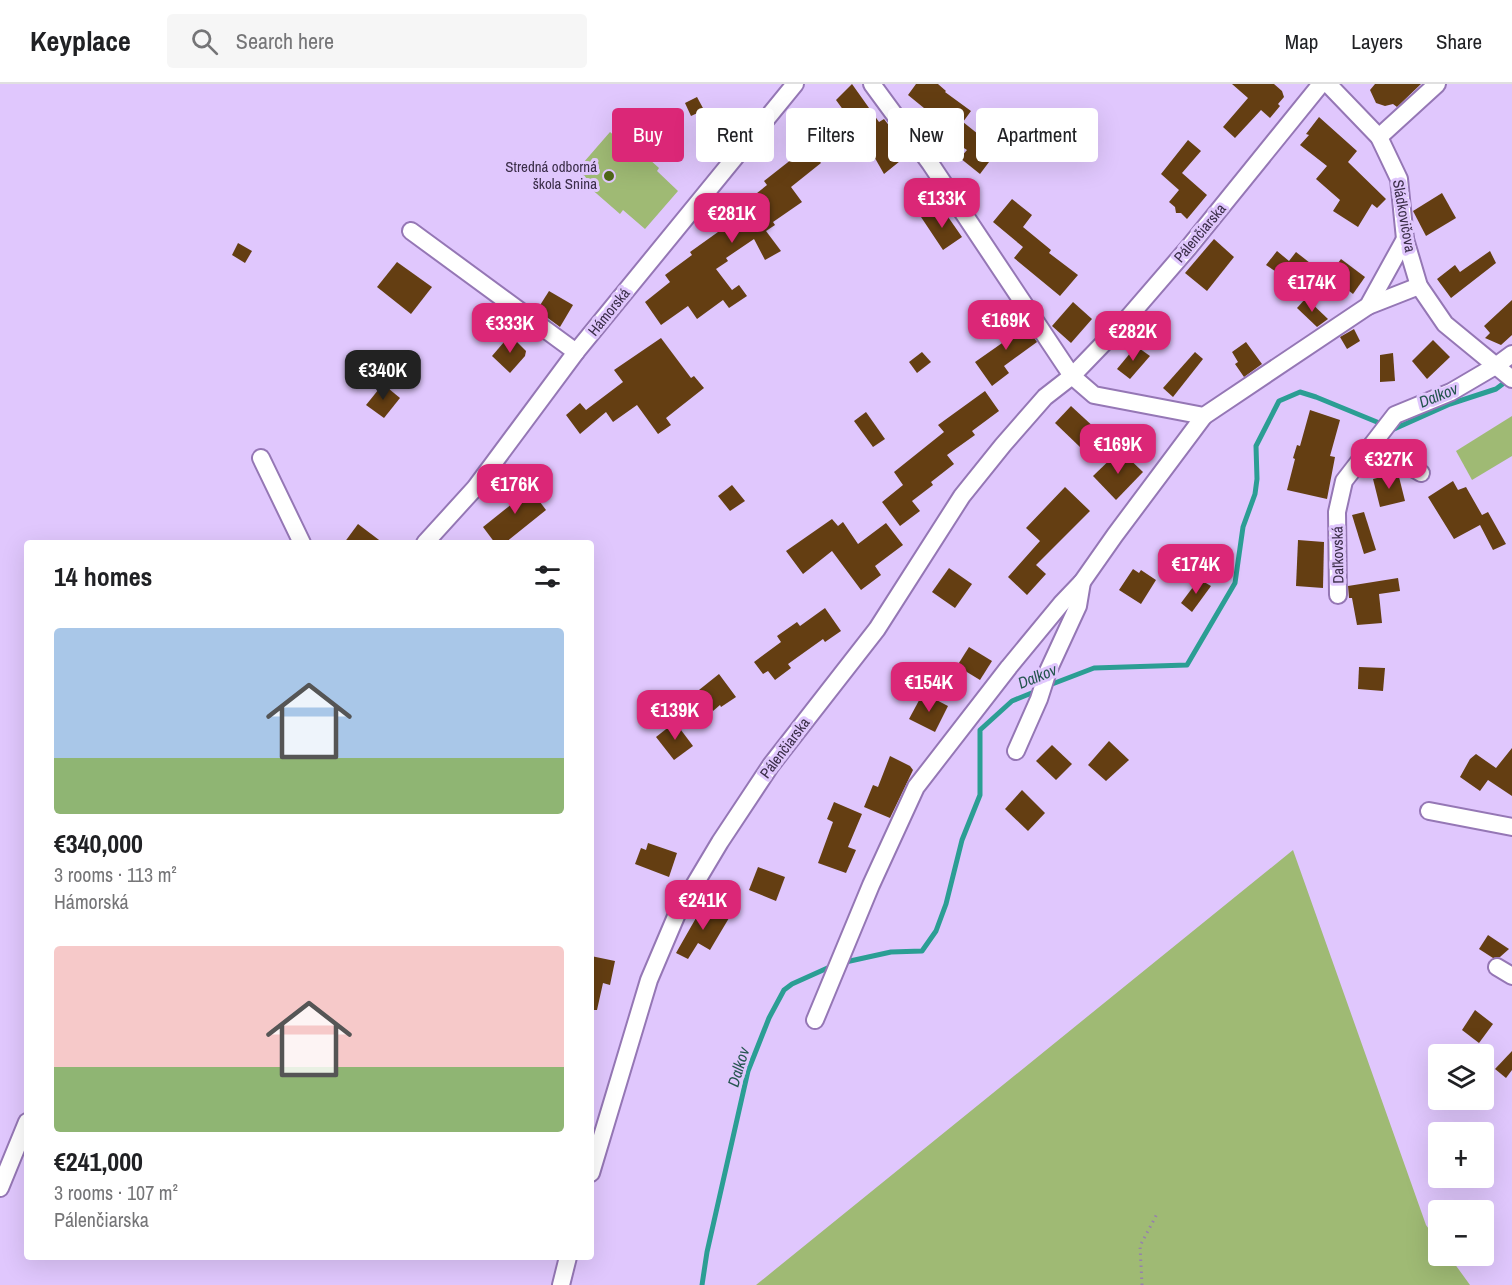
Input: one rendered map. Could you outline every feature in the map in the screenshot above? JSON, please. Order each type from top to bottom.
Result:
[{"type":"street","name":"Hámorská","points":[[428,540],[475,488],[576,352],[795,84]]},
{"type":"street","points":[[872,84],[930,163],[1072,376],[1094,395],[1204,416]]},
{"type":"street","name":"Pálenčiarska","points":[[594,1163],[649,980],[677,914],[771,765],[877,629],[962,496],[1045,397],[1072,376],[1126,320],[1189,247],[1321,84]]},
{"type":"street","name":"Sládkovičova","points":[[1328,84],[1379,137],[1399,179],[1405,239],[1419,286],[1444,324],[1504,372]]},
{"type":"street","points":[[1379,137],[1437,84]]},
{"type":"street","points":[[411,231],[576,352]]},
{"type":"street","points":[[1368,306],[1405,239]]},
{"type":"street","points":[[815,1020],[871,885],[916,787],[1009,667],[1082,582],[1204,416],[1368,306],[1419,286]]},
{"type":"street","name":"Daľkovská","points":[[1338,595],[1337,512],[1344,481],[1395,416],[1504,372],[1512,354]]},
{"type":"street","points":[[1377,439],[1421,473]]},
{"type":"street","points":[[261,458],[291,525],[300,540]]},
{"type":"street","points":[[1016,752],[1039,699],[1048,671],[1078,606],[1082,582]]},
{"type":"street","points":[[1429,811],[1512,826]]},
{"type":"street","points":[[1497,967],[1512,976]]},
{"type":"street","points":[[0,1188],[24,1129]]},
{"type":"street","points":[[561,1285],[567,1260]]},
{"type":"path","points":[[1142,1285],[1140,1246],[1158,1212]]},
{"type":"green space","points":[[610,132],[612,134],[612,162],[652,162],[659,168],[657,171],[678,191],[645,229],[623,210],[620,214],[589,187],[592,183],[577,170]]},
{"type":"green space","points":[[1512,416],[1512,456],[1472,480],[1456,451]]},
{"type":"green space","points":[[1293,850],[1428,1228],[1428,1266],[1456,1266],[1470,1285],[756,1285]]},
{"type":"building","points":[[852,84],[869,108],[842,108],[836,100]]},
{"type":"building","points":[[916,84],[938,84],[971,111],[964,121],[964,108],[924,108],[908,95]]},
{"type":"building","points":[[1232,84],[1274,84],[1282,91],[1284,97],[1270,118],[1261,110],[1235,138],[1223,127],[1248,98]]},
{"type":"building","points":[[1375,84],[1421,84],[1397,107],[1393,104],[1385,106],[1376,103],[1370,90]]},
{"type":"building","points":[[697,97],[703,108],[696,108],[696,114],[691,116],[685,103]]},
{"type":"building","points":[[1319,117],[1357,151],[1348,162],[1386,199],[1377,208],[1372,204],[1358,227],[1333,211],[1340,200],[1316,179],[1327,166],[1300,145],[1309,135],[1306,134]]},
{"type":"building","points":[[876,118],[879,122],[884,119],[888,124],[888,162],[899,162],[884,174],[876,160]]},
{"type":"building","points":[[964,123],[976,132],[976,162],[989,162],[980,174],[964,161],[964,153],[967,150],[964,148]]},
{"type":"building","points":[[1188,140],[1201,151],[1182,173],[1207,195],[1187,219],[1181,213],[1176,213],[1175,207],[1169,202],[1179,190],[1161,174]]},
{"type":"building","points":[[788,162],[821,163],[791,187],[802,202],[773,222],[775,225],[766,231],[781,251],[765,260],[754,239],[726,258],[728,261],[716,269],[732,290],[739,285],[747,296],[729,308],[723,300],[697,319],[688,306],[661,325],[645,302],[670,282],[665,275],[692,255],[690,252],[718,232],[714,227],[767,185],[764,181]]},
{"type":"building","points":[[1442,193],[1456,218],[1426,236],[1413,211]]},
{"type":"building","points":[[1012,199],[1032,215],[1023,227],[1051,250],[1049,253],[1078,275],[1060,296],[1014,258],[1023,247],[993,222]]},
{"type":"building","points":[[935,208],[940,218],[946,214],[962,237],[943,250],[921,217]]},
{"type":"building","points":[[1214,239],[1234,257],[1207,291],[1185,273]]},
{"type":"building","points":[[238,243],[252,251],[245,263],[232,255]]},
{"type":"building","points":[[1277,251],[1289,261],[1296,252],[1319,270],[1302,289],[1266,265]]},
{"type":"building","points":[[1490,251],[1496,263],[1451,298],[1437,279],[1455,265],[1460,272]]},
{"type":"building","points":[[1341,259],[1365,277],[1353,294],[1329,275]]},
{"type":"building","points":[[397,262],[432,287],[411,314],[377,287]]},
{"type":"building","points":[[549,291],[573,305],[560,327],[537,310]]},
{"type":"building","points":[[1306,298],[1328,319],[1317,327],[1297,308]]},
{"type":"building","points":[[1512,300],[1512,335],[1501,345],[1485,338],[1490,333],[1484,326]]},
{"type":"building","points":[[1073,302],[1092,319],[1071,343],[1052,326]]},
{"type":"building","points":[[1019,316],[1037,342],[1004,366],[1009,373],[992,386],[975,362],[1005,341],[999,332]]},
{"type":"building","points":[[1354,329],[1360,341],[1347,349],[1340,337]]},
{"type":"building","points":[[510,335],[526,351],[525,356],[510,373],[492,356]]},
{"type":"building","points":[[661,338],[691,378],[694,376],[704,388],[666,418],[671,425],[658,434],[637,405],[613,422],[606,412],[580,434],[566,415],[580,403],[586,410],[623,382],[614,370]]},
{"type":"building","points":[[1433,340],[1450,357],[1427,379],[1412,361]]},
{"type":"building","points":[[1246,342],[1262,364],[1244,377],[1235,364],[1238,362],[1232,352]]},
{"type":"building","points":[[1136,346],[1150,356],[1130,379],[1117,369]]},
{"type":"building","points":[[922,352],[931,362],[917,373],[909,362]]},
{"type":"building","points":[[1195,352],[1203,359],[1173,397],[1163,388]]},
{"type":"building","points":[[1393,353],[1395,381],[1380,382],[1380,355]]},
{"type":"building","points":[[383,384],[400,398],[384,418],[366,405]]},
{"type":"building","points":[[985,391],[999,411],[972,431],[975,435],[947,455],[954,464],[931,482],[933,485],[912,501],[920,511],[900,526],[882,502],[903,485],[894,472],[944,432],[938,425]]},
{"type":"building","points":[[1071,406],[1097,430],[1081,448],[1055,423]]},
{"type":"building","points":[[1310,410],[1340,420],[1330,456],[1335,457],[1327,499],[1287,490],[1295,459],[1293,458],[1297,445],[1300,446]]},
{"type":"building","points":[[866,412],[885,439],[873,447],[854,421]]},
{"type":"building","points":[[1120,450],[1143,472],[1116,500],[1093,476]]},
{"type":"building","points":[[1398,473],[1405,501],[1380,507],[1373,479]]},
{"type":"building","points":[[1453,481],[1458,490],[1466,487],[1482,515],[1488,512],[1506,544],[1493,550],[1480,525],[1454,539],[1428,497]]},
{"type":"building","points":[[525,482],[546,510],[509,540],[493,540],[483,527],[513,503],[508,497]]},
{"type":"building","points":[[732,485],[745,501],[730,511],[718,496]]},
{"type":"building","points":[[1065,487],[1090,511],[1036,565],[1046,574],[1027,595],[1008,577],[1040,541],[1026,528]]},
{"type":"building","points":[[1364,512],[1376,550],[1364,554],[1352,515]]},
{"type":"building","points":[[832,519],[838,526],[843,522],[858,544],[886,523],[903,545],[875,566],[881,575],[861,590],[832,551],[803,574],[786,551]]},
{"type":"building","points":[[358,524],[379,540],[346,540]]},
{"type":"building","points":[[1298,540],[1324,542],[1323,588],[1296,586]]},
{"type":"building","points":[[949,568],[972,584],[955,608],[932,592]]},
{"type":"building","points":[[1133,569],[1139,573],[1141,570],[1156,580],[1141,604],[1119,590]]},
{"type":"building","points":[[1398,578],[1400,591],[1379,594],[1382,623],[1357,625],[1348,586]]},
{"type":"building","points":[[1199,579],[1211,586],[1192,612],[1181,603]]},
{"type":"building","points":[[825,608],[841,631],[825,642],[823,639],[788,664],[791,668],[775,680],[768,671],[763,674],[754,662],[781,642],[777,636],[797,622],[800,626]]},
{"type":"building","points":[[969,647],[992,661],[980,680],[957,666]]},
{"type":"building","points":[[1359,667],[1385,668],[1383,691],[1358,689]]},
{"type":"building","points":[[719,674],[736,697],[713,711],[699,690]]},
{"type":"building","points":[[923,693],[948,706],[935,732],[909,719]]},
{"type":"building","points":[[675,722],[693,746],[674,760],[656,737]]},
{"type":"building","points":[[1109,741],[1129,760],[1106,781],[1088,765]]},
{"type":"building","points":[[1052,745],[1072,764],[1056,780],[1036,761]]},
{"type":"building","points":[[1512,748],[1512,796],[1488,780],[1480,791],[1460,777],[1470,759],[1476,754],[1496,768]]},
{"type":"building","points":[[890,756],[910,766],[913,770],[890,818],[864,807],[873,785],[878,787]]},
{"type":"building","points":[[1022,790],[1045,813],[1028,831],[1005,809]]},
{"type":"building","points":[[834,802],[862,814],[848,847],[856,850],[846,873],[818,863],[833,822],[827,819]]},
{"type":"building","points":[[648,843],[677,853],[669,877],[635,864],[641,848],[646,850]]},
{"type":"building","points":[[758,867],[785,877],[776,901],[749,890]]},
{"type":"building","points":[[704,904],[729,918],[710,950],[698,943],[688,959],[676,953]]},
{"type":"building","points":[[1488,935],[1509,949],[1500,957],[1493,958],[1479,949]]},
{"type":"building","points":[[594,957],[615,961],[610,985],[603,983],[597,1010],[594,1010]]},
{"type":"building","points":[[1475,1010],[1493,1024],[1479,1043],[1462,1030]]},
{"type":"building","points":[[1512,1051],[1512,1070],[1506,1078],[1495,1069]]},
{"type":"waterway","name":"Dalkov","points":[[1047,686],[1094,668],[1187,665],[1235,583],[1243,527],[1255,494],[1256,446],[1279,401],[1300,392],[1394,429],[1450,404],[1496,389],[1508,380]]},
{"type":"waterway","name":"Dalkov","points":[[841,963],[891,952],[922,951],[936,931],[946,904],[962,840],[980,795],[980,730],[1012,701],[1039,690]]},
{"type":"waterway","name":"Dalkov","points":[[702,1285],[707,1252],[748,1071],[769,1018],[784,990],[832,966]]},
{"type":"place","name":"Stredná odborná škola Snina","points":[[609,176]]}]
